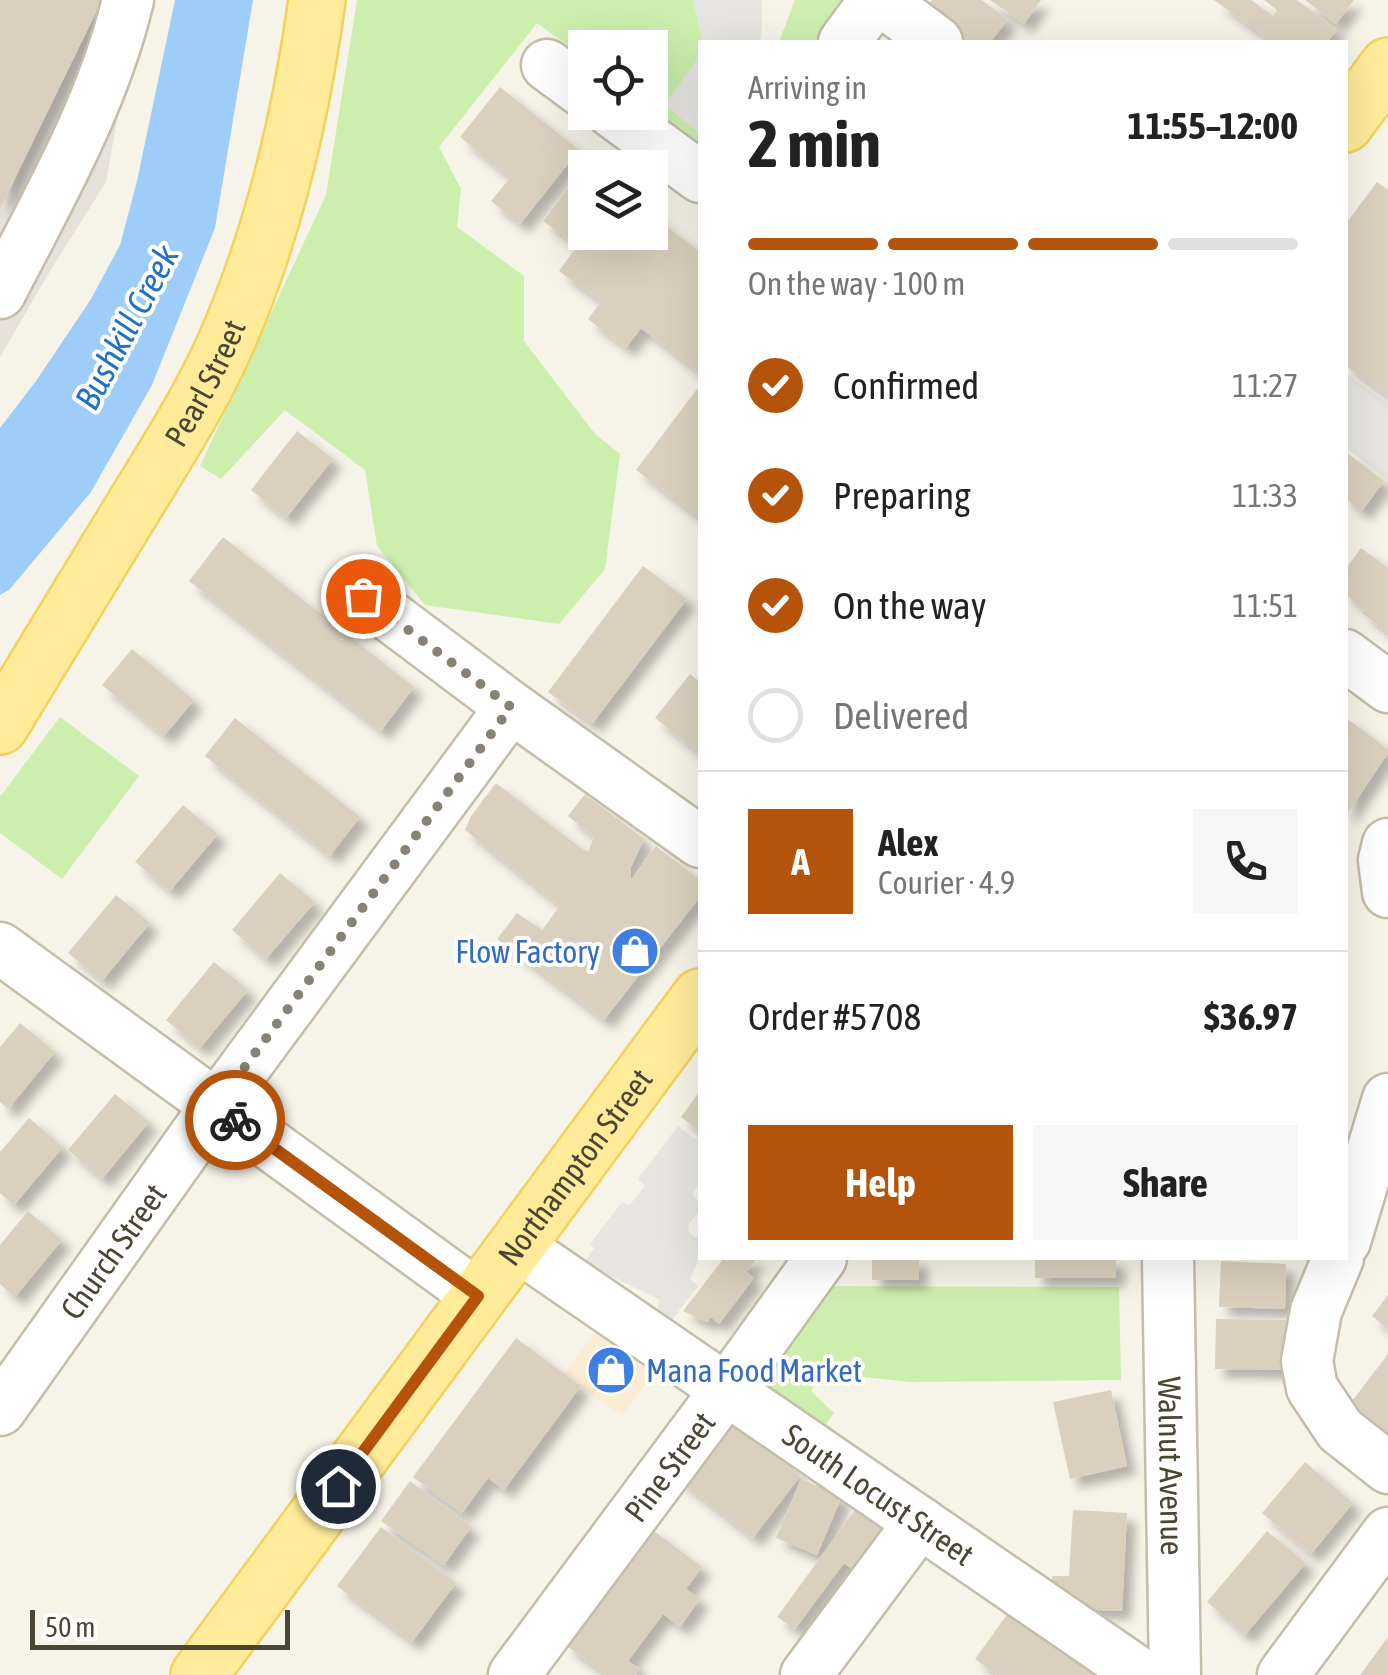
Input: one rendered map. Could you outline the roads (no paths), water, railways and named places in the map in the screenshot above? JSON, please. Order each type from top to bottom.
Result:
[{"type":"main road","name":"Pearl Street","points":[[0,726],[201,394],[224,348],[244,301],[274,208],[300,100],[317,0]]},
{"type":"main road","points":[[1348,120],[1388,66]]},
{"type":"main road","name":"Northampton Street","points":[[198,1675],[698,1000]]},
{"type":"street","points":[[0,293],[101,89],[128,0]]},
{"type":"street","points":[[846,40],[878,0],[934,40]]},
{"type":"street","points":[[636,130],[698,176]]},
{"type":"street","points":[[363,596],[698,841]]},
{"type":"street","points":[[1348,657],[1388,687]]},
{"type":"street","name":"Church Street","points":[[0,1410],[216,1106],[511,707]]},
{"type":"street","points":[[1388,844],[1384,860],[1388,892]]},
{"type":"street","points":[[0,948],[478,1296]]},
{"type":"street","points":[[1348,1231],[1388,1099]]},
{"type":"street","name":"South Locust Street","points":[[516,1245],[1142,1675]]},
{"type":"street","name":"Pine Street","points":[[514,1675],[820,1260]]},
{"type":"street","name":"Walnut Avenue","points":[[1168,1260],[1175,1675]]},
{"type":"street","points":[[1337,1260],[1316,1311],[1307,1361],[1312,1388],[1340,1430],[1388,1468]]},
{"type":"street","points":[[806,1675],[920,1522]]},
{"type":"street","points":[[1282,1675],[1388,1532]]},
{"type":"water","name":"Bushkill Creek","points":[[175,0],[253,0],[215,228],[152,385],[91,492],[10,589],[0,595],[0,428],[91,299],[120,245]]},
{"type":"place","name":"Flow Factory","points":[[635,951]]},
{"type":"place","name":"Mana Food Market","points":[[611,1370]]}]
